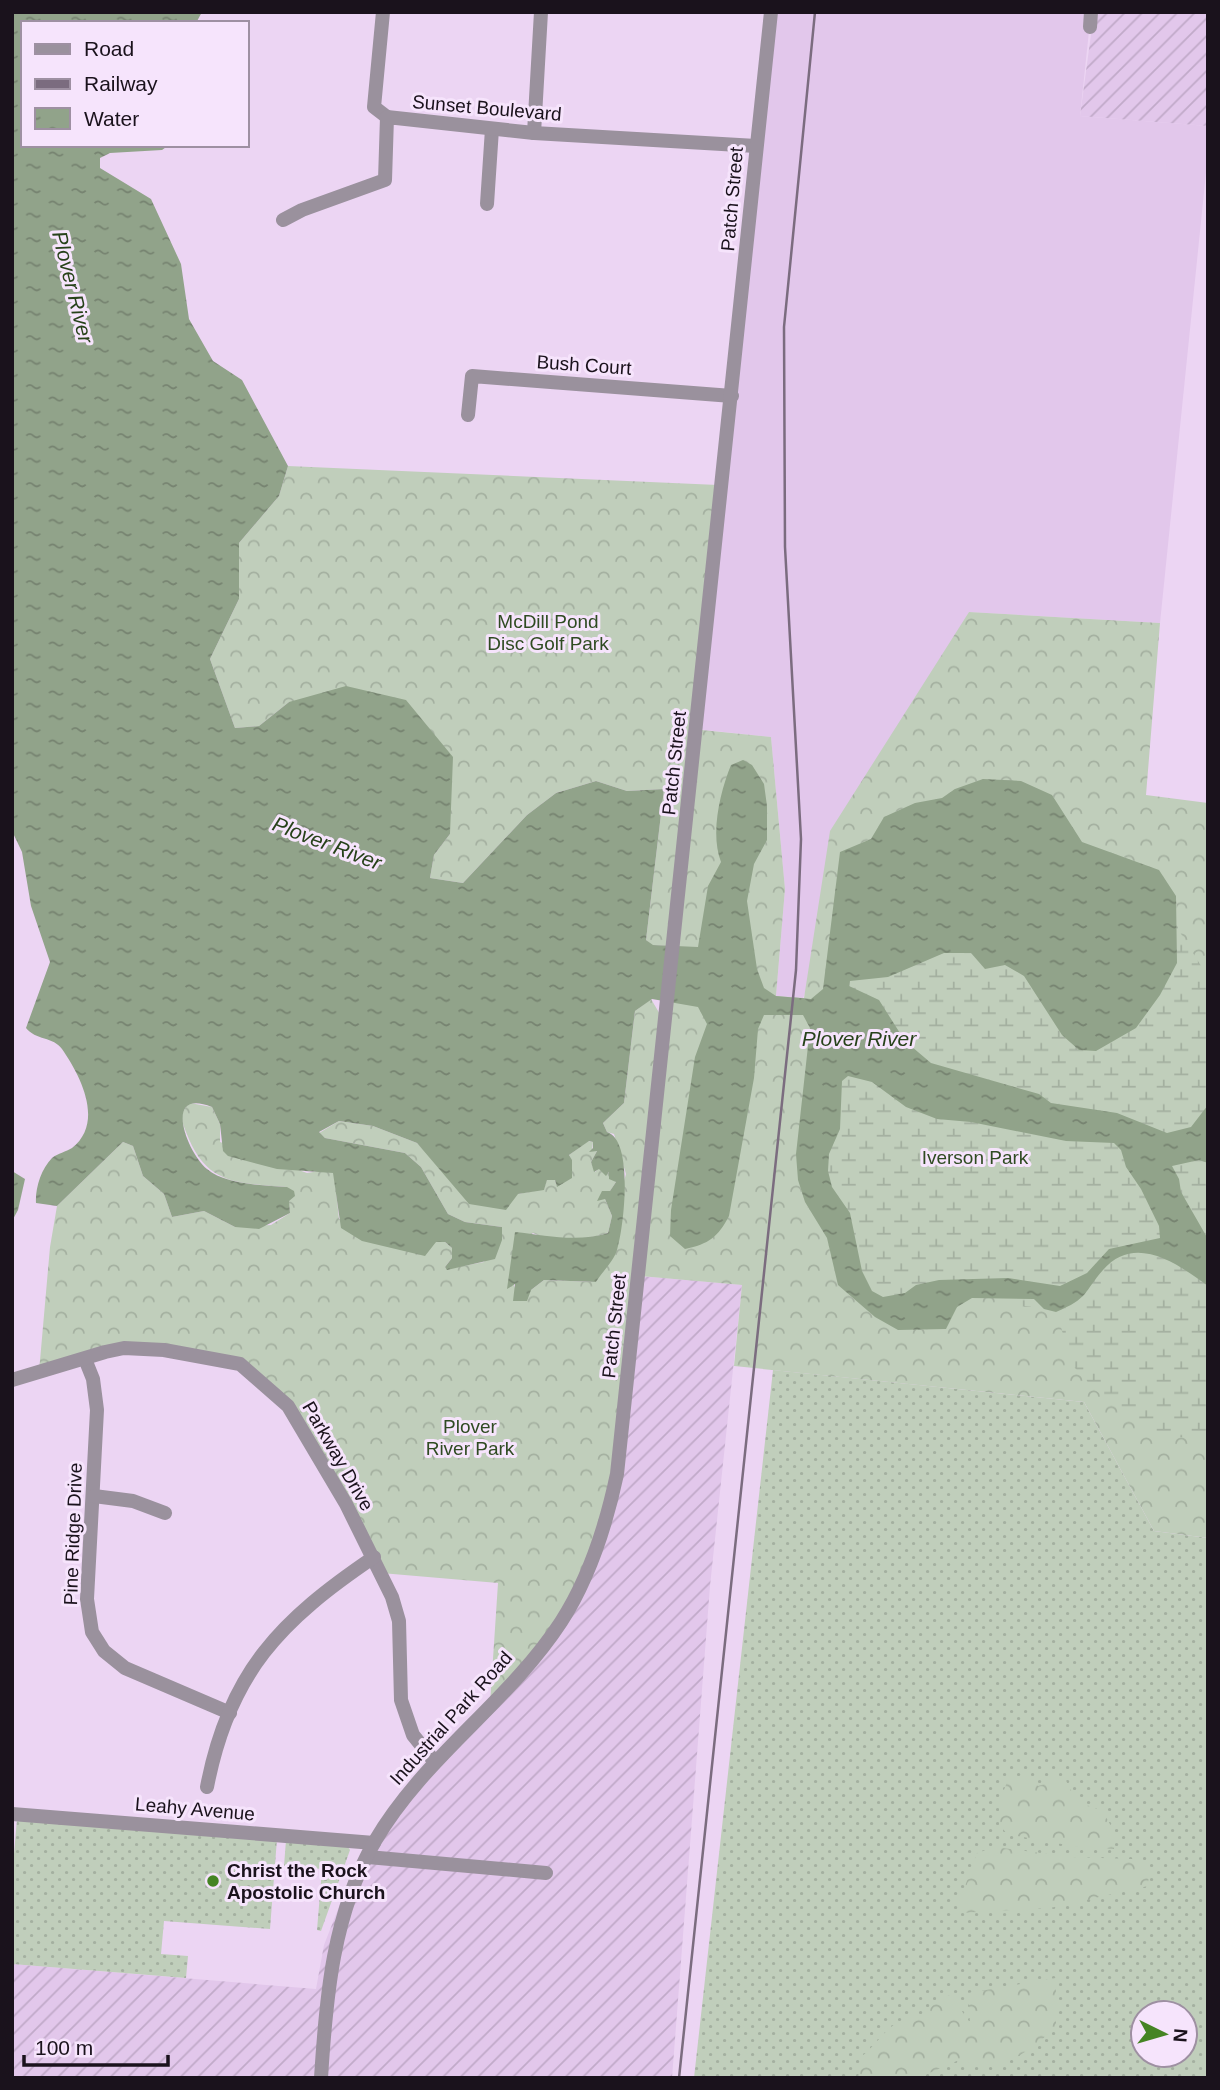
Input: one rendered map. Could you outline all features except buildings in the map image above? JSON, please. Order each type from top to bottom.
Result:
[{"type":"street","points":[[383,12],[374,107],[387,117]]},
{"type":"street","points":[[534,133],[541,12]]},
{"type":"street","name":"Patch Street","points":[[608,1516],[619,1461],[771,12]]},
{"type":"street","points":[[1090,27],[1091,12]]},
{"type":"street","name":"Sunset Boulevard","points":[[283,220],[302,210],[385,180],[387,117],[534,133],[757,146]]},
{"type":"street","points":[[486,204],[492,129]]},
{"type":"street","name":"Bush Court","points":[[468,415],[472,376],[732,396]]},
{"type":"street","name":"Parkway Drive","points":[[12,1380],[124,1348],[144,1349],[240,1364],[288,1406],[374,1557],[399,1621],[401,1700],[413,1735],[434,1761]]},
{"type":"street","name":"Pine Ridge Drive","points":[[85,1359],[93,1380],[97,1410],[88,1599],[92,1632],[114,1661],[125,1668],[230,1713]]},
{"type":"street","points":[[94,1496],[134,1501],[165,1513]]},
{"type":"street","name":"Industrial Park Road","points":[[321,2078],[329,1977],[336,1943],[351,1896],[371,1850],[408,1792],[434,1761],[511,1682],[560,1624],[595,1555],[608,1516]]},
{"type":"street","points":[[208,1787],[215,1752],[230,1713],[260,1655],[287,1624],[317,1596],[374,1557]]},
{"type":"street","name":"Leahy Avenue","points":[[12,1814],[371,1850],[546,1874]]},
{"type":"shaded area","points":[[771,12],[1091,12],[1080,116],[1208,126],[1208,153],[1160,623],[969,612],[803,998],[776,996],[785,889],[771,737],[696,729]]},
{"type":"shaded area","points":[[1094,12],[1208,12],[1208,126],[1080,116]]},
{"type":"shaded area","points":[[640,1276],[742,1285],[710,1586],[672,2078],[12,2078],[12,1964],[316,1989],[324,1945],[340,1904],[374,1843],[490,1704]]},
{"type":"green space","points":[[288,466],[718,485],[692,729],[771,737],[785,889],[776,996],[804,998],[830,831],[969,612],[1160,623],[1146,795],[1208,803],[1208,1538],[1154,1531],[1084,1402],[734,1366],[742,1285],[640,1276],[617,1474],[579,1591],[490,1704],[498,1583],[381,1573],[288,1406],[240,1364],[144,1349],[39,1372],[50,1247],[57,1206],[123,1142],[133,1146],[143,1176],[164,1194],[172,1217],[204,1211],[235,1227],[271,1225],[290,1213],[287,1187],[238,1182],[213,1172],[203,1162],[194,1149],[182,1120],[184,1110],[190,1103],[212,1107],[220,1124],[220,1142],[307,1173],[326,1170],[334,1173],[339,1219],[445,1242],[452,1248],[452,1258],[445,1267],[447,1269],[484,1262],[502,1227],[465,1222],[448,1214],[421,1167],[405,1153],[325,1138],[319,1133],[339,1121],[373,1126],[417,1143],[430,1156],[518,1194],[544,1189],[547,1179],[555,1180],[557,1186],[571,1178],[572,1161],[569,1155],[588,1141],[593,1142],[592,1151],[597,1151],[591,1162],[595,1172],[599,1168],[606,1175],[609,1172],[616,1182],[605,1199],[612,1216],[608,1233],[570,1239],[550,1238],[533,1233],[514,1246],[508,1288],[513,1283],[515,1288],[531,1290],[544,1280],[596,1282],[626,1174],[614,1134],[607,1132],[603,1123],[624,1103],[635,1011],[651,999],[661,1016],[668,946],[652,945],[646,940],[664,789],[627,791],[596,781],[556,793],[527,815],[463,883],[430,878],[434,855],[450,834],[289,702],[259,726],[235,728],[210,659],[239,599],[239,543],[279,496]]},
{"type":"green space","name":"Iverson Park","points":[[983,779],[1021,781],[1052,795],[1082,842],[1159,870],[1176,896],[1178,929],[1208,977],[1208,1445],[1202,1436],[1165,1438],[1095,1390],[1075,1368],[1054,1304],[1025,1307],[998,1298],[972,1298],[957,1307],[946,1329],[898,1330],[875,1317],[838,1285],[827,1238],[805,1202],[798,1180],[830,950],[840,852],[871,839],[884,817],[915,803],[942,798],[955,789]]},
{"type":"green space","points":[[773,1370],[1084,1402],[1154,1531],[1208,1538],[1208,2078],[694,2078]]},
{"type":"green space","points":[[1050,1775],[1065,1778],[1079,1800],[1102,1810],[1116,1835],[1114,1849],[1073,1846],[1007,1834],[999,1824],[999,1802],[1008,1780],[1031,1778],[1038,1786],[1048,1783]]},
{"type":"green space","points":[[17,1819],[277,1839],[270,1929],[164,1921],[161,1954],[188,1956],[186,1978],[12,1964],[12,1877]]},
{"type":"green space","points":[[286,1840],[348,1847],[350,1850],[321,1931],[317,1930],[322,1869],[284,1866]]},
{"type":"green space","points":[[995,1847],[1071,1857],[1132,1859],[1149,1870],[1148,1886],[1050,1908],[959,1913],[959,1903],[977,1853]]},
{"type":"green space","points":[[1056,1978],[1056,2028],[1011,2060],[988,2065],[959,2060],[918,2078],[858,2078],[862,2056],[886,2031],[901,2021],[925,2013],[937,1997],[951,1995],[970,2023],[968,1993]]},
{"type":"water","name":"Plover River","points":[[12,12],[202,12],[197,21],[21,21],[21,147],[166,147],[162,150],[110,153],[100,158],[100,168],[151,199],[181,264],[189,319],[213,361],[242,380],[288,466],[279,496],[239,543],[239,599],[210,659],[235,728],[259,726],[289,702],[346,686],[406,700],[453,757],[450,834],[434,855],[430,878],[463,883],[527,815],[556,793],[596,781],[627,791],[664,789],[646,940],[653,945],[698,947],[708,886],[721,862],[716,839],[720,800],[731,765],[743,760],[752,765],[764,784],[767,806],[767,840],[754,864],[747,901],[757,969],[764,988],[776,996],[811,999],[823,989],[840,852],[871,839],[884,817],[915,803],[942,798],[955,789],[983,779],[1021,781],[1052,795],[1082,842],[1159,870],[1176,896],[1177,963],[1160,995],[1136,1028],[1096,1051],[1079,1050],[1062,1035],[1024,976],[1005,965],[985,969],[971,953],[944,953],[888,977],[850,981],[849,986],[879,1000],[905,1041],[931,1063],[1039,1094],[1051,1103],[1117,1113],[1167,1133],[1191,1127],[1208,1105],[1208,1163],[1199,1160],[1172,1166],[1179,1179],[1181,1192],[1208,1239],[1208,1286],[1183,1269],[1156,1256],[1129,1254],[1115,1259],[1080,1299],[1056,1312],[1044,1309],[1034,1299],[972,1298],[957,1307],[946,1329],[898,1330],[875,1317],[838,1285],[827,1238],[805,1202],[798,1180],[796,1154],[810,1028],[803,1015],[764,1015],[758,1029],[754,1078],[729,1216],[712,1238],[685,1249],[670,1236],[671,1210],[695,1057],[707,1024],[698,1007],[652,999],[635,1011],[624,1103],[603,1123],[621,1151],[625,1185],[617,1250],[596,1282],[544,1280],[531,1290],[527,1301],[513,1301],[515,1284],[507,1289],[515,1232],[573,1238],[608,1233],[612,1216],[605,1199],[597,1201],[602,1191],[610,1191],[616,1182],[609,1179],[609,1172],[606,1176],[599,1169],[594,1172],[591,1162],[597,1151],[589,1152],[593,1148],[593,1142],[589,1141],[569,1155],[572,1160],[572,1178],[557,1187],[555,1180],[547,1180],[544,1190],[518,1194],[506,1210],[469,1204],[417,1143],[373,1126],[339,1121],[319,1132],[325,1138],[405,1153],[421,1167],[448,1214],[465,1222],[502,1227],[502,1240],[495,1259],[447,1270],[445,1267],[452,1258],[452,1248],[445,1242],[436,1242],[425,1256],[362,1241],[341,1228],[333,1173],[277,1169],[228,1156],[223,1151],[220,1124],[212,1107],[196,1103],[187,1106],[183,1114],[183,1125],[200,1161],[207,1169],[224,1178],[287,1187],[294,1191],[295,1196],[289,1201],[290,1213],[259,1229],[235,1227],[204,1211],[172,1217],[164,1194],[143,1176],[133,1146],[123,1142],[57,1206],[36,1203],[42,1173],[52,1158],[72,1148],[82,1137],[88,1112],[82,1085],[62,1049],[26,1028],[50,962],[31,906],[22,852],[12,831]],"holes":[[[848,1076],[872,1082],[906,1107],[937,1119],[971,1122],[1066,1141],[1114,1143],[1121,1150],[1126,1167],[1141,1189],[1159,1226],[1160,1238],[1109,1249],[1087,1273],[1060,1286],[1008,1278],[939,1280],[916,1285],[905,1293],[883,1297],[872,1291],[862,1271],[850,1213],[832,1187],[828,1171],[829,1154],[840,1129],[842,1081]]]},
{"type":"water","points":[[12,1171],[25,1179],[18,1210],[12,1221]]},
{"type":"railway","points":[[679,2078],[796,970],[801,839],[785,547],[784,327],[815,12]]},
{"type":"place","name":"Christ the Rock Apostolic Church","points":[[213,1881]]},
{"type":"park label","name":"McDill Pond Disc Golf Park","points":[[548,632]]},
{"type":"park label","name":"Plover River Park","points":[[470,1437]]}]
